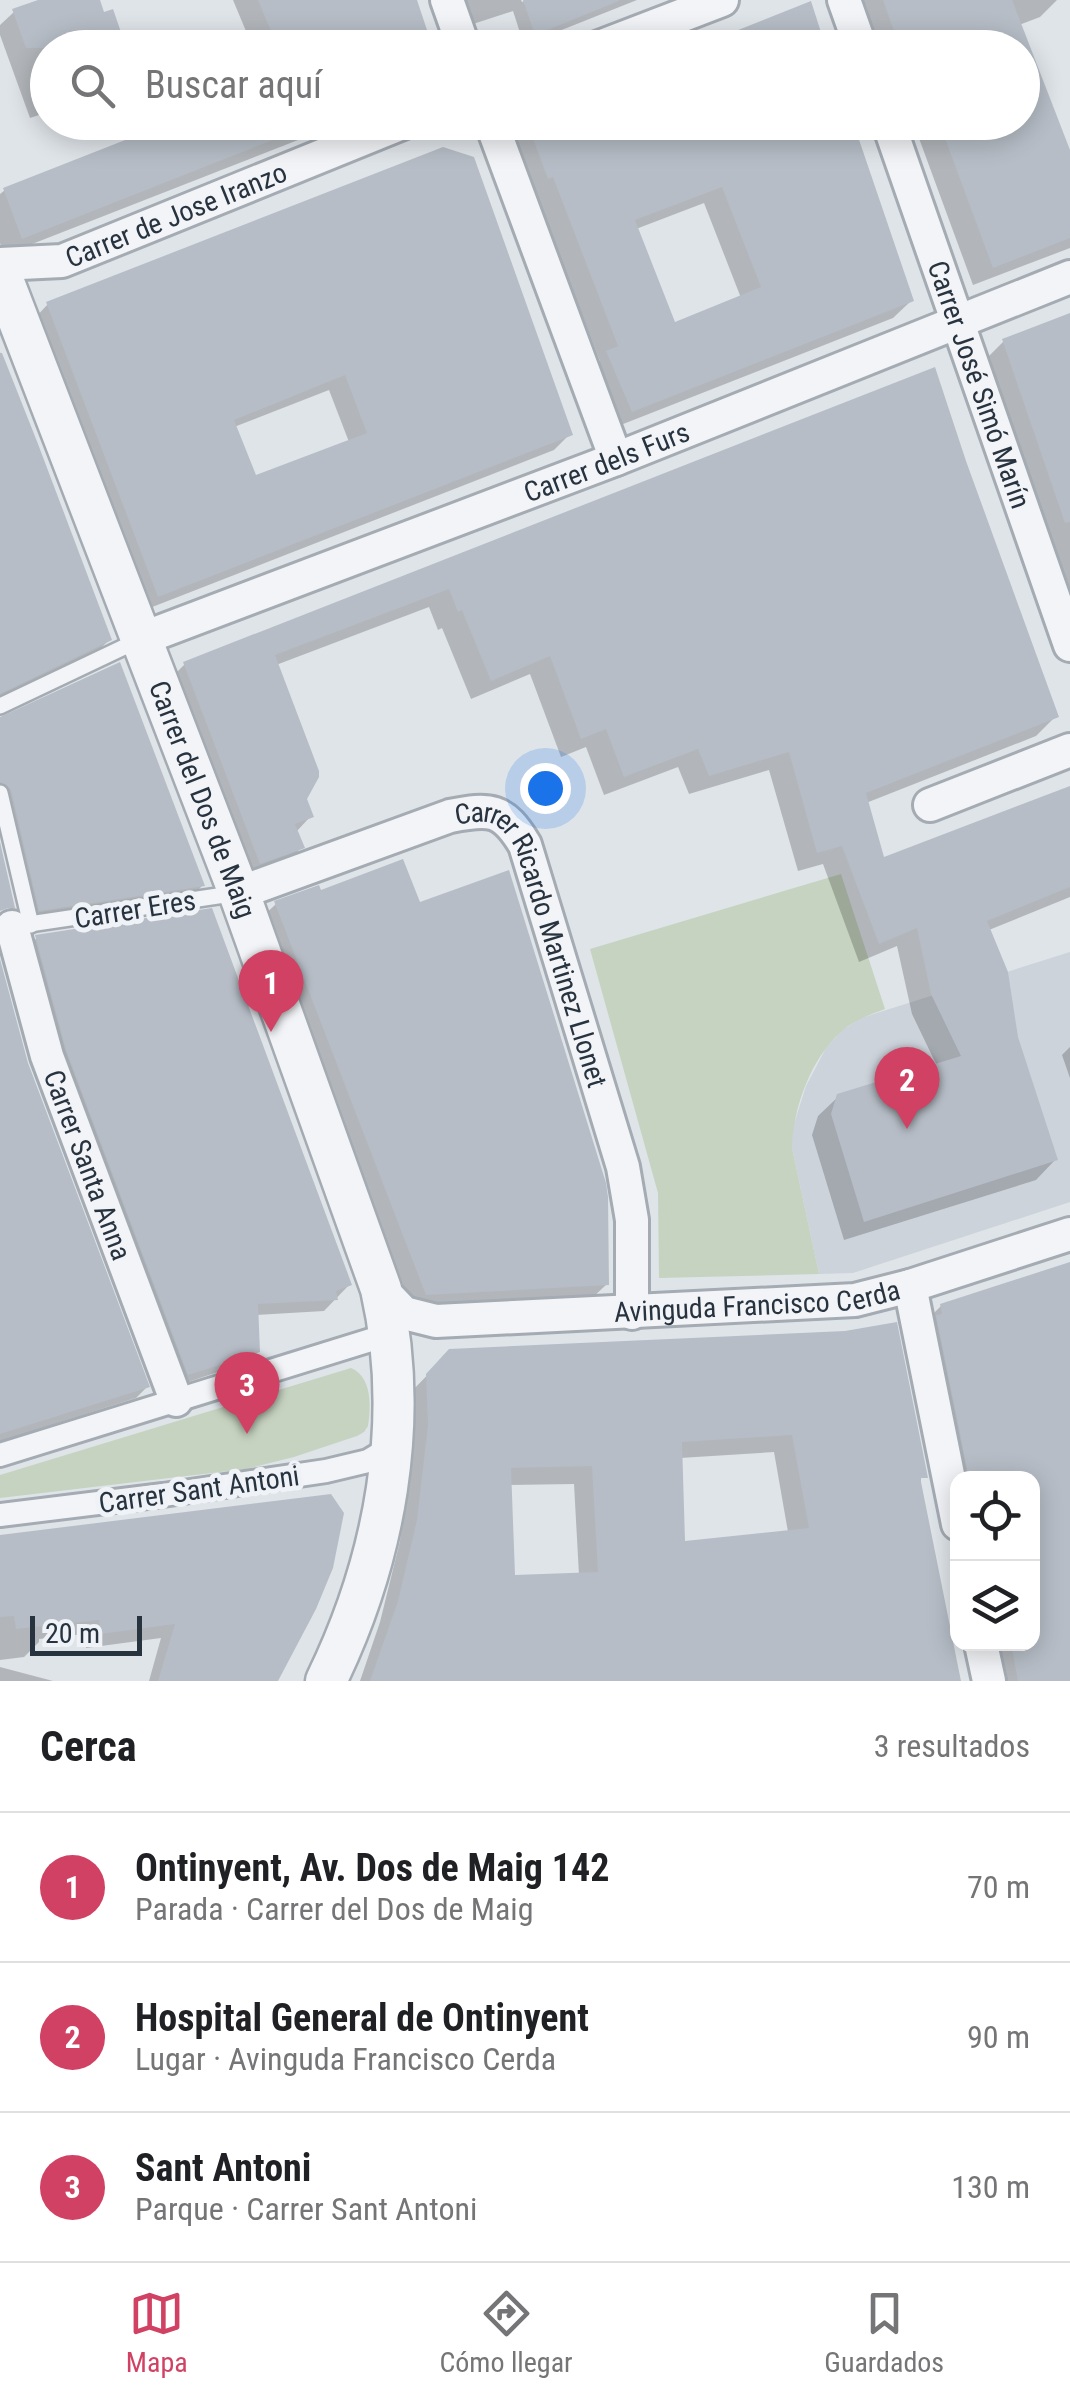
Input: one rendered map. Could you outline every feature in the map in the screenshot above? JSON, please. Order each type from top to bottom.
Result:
[{"type":"street","points":[[447,0],[458,30]]},
{"type":"street","points":[[644,30],[722,0]]},
{"type":"street","points":[[844,0],[855,30]]},
{"type":"street","name":"Carrer de Jose Iranzo","points":[[0,264],[62,262],[361,140]]},
{"type":"street","points":[[497,140],[616,459]]},
{"type":"street","name":"Carrer José Simó Marín","points":[[894,140],[1070,645]]},
{"type":"street","name":"Carrer del Dos de Maig","points":[[0,272],[239,893],[381,1289],[392,1345],[393,1446],[375,1555],[326,1681]]},
{"type":"street","name":"Carrer dels Furs","points":[[141,639],[616,459],[1070,277]]},
{"type":"street","points":[[930,805],[1070,750]]},
{"type":"street","name":"Carrer Ricardo Martinez Llonet","points":[[239,893],[450,816],[485,811],[504,817],[515,828],[525,845],[626,1179],[632,1220],[632,1313]]},
{"type":"street","name":"Carrer Santa Anna","points":[[14,927],[47,1056],[176,1400]]},
{"type":"street","name":"Avinguda Francisco Cerda","points":[[381,1289],[404,1313],[436,1322],[855,1300],[1070,1234]]},
{"type":"street","points":[[910,1286],[950,1484]]},
{"type":"street","points":[[0,1455],[176,1400],[392,1345],[436,1322]]},
{"type":"street","name":"Carrer Sant Antoni","points":[[0,1515],[326,1471],[368,1462],[393,1446]]},
{"type":"street","points":[[983,1651],[989,1681]]},
{"type":"lane","points":[[0,706],[141,639]]},
{"type":"lane","points":[[0,793],[14,927]]},
{"type":"lane","name":"Carrer Eres","points":[[14,927],[239,893]]},
{"type":"shaded area","points":[[1070,952],[1070,1202],[853,1273],[819,1274],[792,1148],[792,1130],[806,1086],[826,1048],[842,1030],[861,1018]]},
{"type":"green space","points":[[841,874],[885,1009],[852,1024],[831,1042],[813,1069],[796,1117],[792,1148],[819,1274],[659,1278],[658,1193],[590,949]]},
{"type":"green space","points":[[351,1368],[363,1378],[369,1401],[368,1426],[357,1436],[246,1469],[0,1498],[0,1475]]},
{"type":"building","points":[[38,0],[100,0],[104,12],[113,9],[120,30],[30,30],[30,48],[26,48],[12,9]]},
{"type":"building","points":[[258,0],[417,0],[427,30],[270,30]]},
{"type":"building","points":[[523,0],[619,0],[547,30],[533,30]]},
{"type":"building","points":[[883,0],[1012,0],[1024,30],[894,30]]},
{"type":"building","points":[[811,1],[820,30],[738,30]]},
{"type":"building","points":[[1040,72],[1070,150],[1070,238],[993,268],[946,140],[1040,140]]},
{"type":"building","points":[[125,140],[273,140],[22,239],[3,188]]},
{"type":"building","points":[[534,140],[859,140],[914,301],[632,412],[606,351],[618,346],[553,177],[548,179]],"holes":[[[722,187],[761,287],[675,322],[635,220]]]},
{"type":"building","points":[[443,147],[474,157],[573,435],[158,597],[46,302]],"holes":[[[345,375],[367,433],[256,475],[234,420]]]},
{"type":"building","points":[[1070,313],[1070,522],[1065,523],[1002,339]]},
{"type":"building","points":[[0,353],[112,640],[0,694]]},
{"type":"building","points":[[935,367],[1059,717],[866,793],[884,857],[1070,786],[1070,887],[987,921],[1008,972],[1018,1037],[1058,1160],[864,1222],[831,1114],[837,1094],[961,1056],[931,994],[917,928],[879,944],[842,846],[817,853],[789,752],[709,776],[698,749],[624,777],[606,729],[581,739],[550,656],[491,681],[462,610],[458,612],[449,589],[275,655],[319,777],[307,799],[314,817],[295,824],[305,848],[260,864],[183,662]]},
{"type":"building","points":[[120,662],[205,886],[39,911],[11,790],[0,782],[0,717]]},
{"type":"building","points":[[0,842],[15,908],[0,911]]},
{"type":"building","points":[[403,859],[420,902],[509,870],[606,1183],[609,1285],[426,1295],[274,901],[319,885],[321,890]]},
{"type":"building","points":[[212,908],[352,1285],[336,1291],[338,1300],[258,1304],[260,1352],[188,1375],[66,1050],[35,935]]},
{"type":"building","points":[[0,959],[28,1063],[150,1387],[0,1434]]},
{"type":"building","points":[[1070,1262],[1070,1681],[1018,1681],[1012,1651],[1040,1651],[1040,1471],[968,1471],[936,1315],[942,1314],[940,1304]]},
{"type":"building","points":[[897,1322],[928,1478],[921,1478],[921,1482],[950,1626],[950,1651],[955,1651],[961,1681],[370,1681],[398,1601],[417,1520],[428,1425],[426,1374],[449,1349],[845,1331]],"holes":[[[792,1435],[809,1528],[685,1541],[682,1442]],[[592,1466],[598,1572],[515,1575],[511,1468]]]},
{"type":"building","points":[[331,1494],[344,1513],[333,1568],[278,1681],[158,1681],[175,1624],[101,1634],[99,1620],[16,1629],[14,1616],[0,1617],[0,1535]]},
{"type":"place","name":"Ontinyent, Av. Dos de Maig 142","points":[[271,1032]]},
{"type":"place","name":"Hospital General de Ontinyent","points":[[907,1129]]},
{"type":"place","name":"Sant Antoni","points":[[247,1434]]}]
